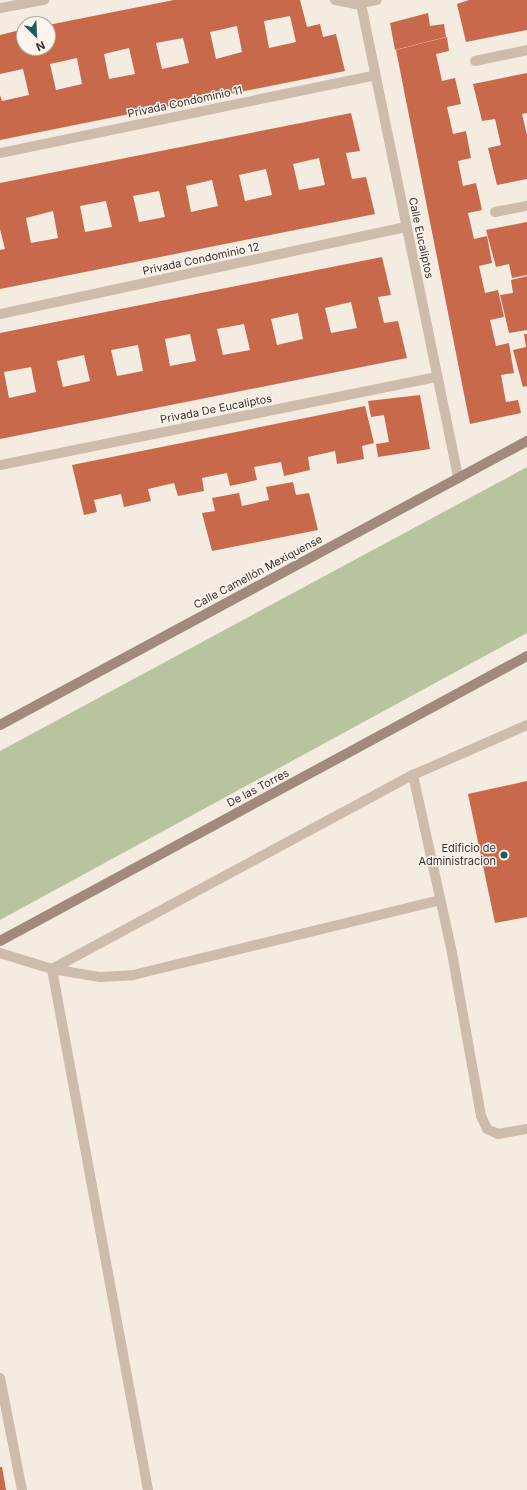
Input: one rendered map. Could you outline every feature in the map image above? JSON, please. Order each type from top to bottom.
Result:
[{"type":"main road","name":"Calle Camellón Mexiquense","points":[[0,725],[527,441]]},
{"type":"main road","name":"De las Torres","points":[[0,941],[527,656]]},
{"type":"street","points":[[0,8],[44,0]]},
{"type":"street","points":[[334,0],[360,4],[377,0]]},
{"type":"street","name":"Calle Eucaliptos","points":[[360,4],[458,478]]},
{"type":"street","points":[[475,61],[527,50]]},
{"type":"street","name":"Privada Condominio 11","points":[[0,153],[375,75]]},
{"type":"street","points":[[495,212],[527,206]]},
{"type":"street","name":"Privada Condominio 12","points":[[0,314],[406,227]]},
{"type":"street","name":"Privada De Eucaliptos","points":[[0,466],[437,377]]},
{"type":"street","points":[[52,968],[413,775],[527,725]]},
{"type":"street","points":[[413,775],[440,900],[481,1116],[487,1129],[498,1134],[527,1130]]},
{"type":"street","points":[[0,953],[52,968],[100,976],[133,975],[440,900]]},
{"type":"street","points":[[52,968],[148,1490]]},
{"type":"street","points":[[0,1378],[22,1490]]},
{"type":"green space","points":[[527,467],[527,633],[0,920],[0,751]]},
{"type":"building","points":[[174,0],[300,0],[307,27],[320,24],[323,37],[336,34],[345,71],[0,140],[0,95],[2,101],[29,95],[23,69],[0,74],[0,35],[16,31],[16,56],[56,56],[56,23]],"holes":[[[290,16],[296,42],[269,48],[264,21]],[[237,26],[242,52],[216,59],[210,32]],[[183,38],[189,63],[162,69],[156,43]],[[129,48],[135,74],[109,79],[104,54]],[[77,58],[82,84],[56,90],[50,64]]]},
{"type":"building","points":[[469,0],[527,0],[527,30],[466,42],[457,4]]},
{"type":"building","points":[[428,13],[430,26],[444,24],[446,37],[395,50],[390,23]]},
{"type":"building","points":[[447,37],[449,51],[436,54],[442,81],[455,78],[461,104],[447,107],[453,134],[466,131],[471,158],[458,161],[463,186],[476,183],[482,210],[468,213],[474,239],[487,236],[492,263],[479,266],[485,293],[498,290],[504,317],[490,320],[496,346],[509,343],[514,373],[501,375],[506,402],[518,400],[521,413],[470,424],[396,50]]},
{"type":"building","points":[[527,73],[527,113],[522,114],[527,135],[527,179],[497,185],[488,148],[501,145],[495,119],[482,121],[473,84]]},
{"type":"building","points":[[351,113],[360,151],[346,153],[352,179],[366,177],[375,214],[0,289],[0,250],[5,249],[0,229],[0,183]],"holes":[[[319,158],[325,185],[299,190],[293,164]],[[266,169],[272,195],[245,201],[239,175]],[[212,180],[218,206],[191,212],[186,186]],[[159,191],[165,217],[139,222],[133,196]],[[106,201],[112,227],[85,232],[80,206]],[[53,211],[58,238],[31,243],[26,218]]]},
{"type":"building","points":[[527,222],[527,275],[512,278],[509,264],[496,267],[486,230]]},
{"type":"building","points":[[382,257],[391,295],[378,297],[384,323],[398,321],[407,358],[0,439],[0,333]],"holes":[[[351,302],[357,328],[331,333],[325,308]],[[298,313],[303,339],[277,345],[271,319]],[[244,324],[250,350],[223,355],[217,329]],[[190,334],[196,361],[170,366],[165,339]],[[138,345],[143,371],[117,376],[111,350]],[[84,355],[90,381],[63,387],[57,361]],[[31,367],[36,392],[9,398],[4,372]]]},
{"type":"building","points":[[527,276],[527,330],[509,333],[500,295],[513,293],[511,280]]},
{"type":"building","points":[[524,334],[527,334],[527,386],[523,387],[513,350],[526,347]]},
{"type":"building","points":[[420,395],[430,449],[378,457],[376,444],[389,442],[384,415],[371,417],[368,401]]},
{"type":"building","points":[[365,406],[374,443],[362,446],[364,459],[337,464],[335,451],[308,457],[310,470],[284,476],[281,462],[254,467],[257,480],[230,486],[227,473],[202,478],[204,491],[178,496],[174,483],[148,489],[151,501],[124,507],[121,494],[94,500],[97,512],[84,515],[72,465]]},
{"type":"building","points":[[293,482],[296,495],[309,493],[318,530],[212,551],[202,513],[215,511],[212,498],[239,493],[242,506],[269,500],[266,487]]},
{"type":"building","name":"Edificio de Administracion","points":[[527,781],[527,917],[495,923],[468,794]]},
{"type":"building","points":[[0,1467],[2,1467],[6,1490],[0,1490]]},
{"type":"place","name":"Edificio de Administracion","points":[[504,855]]}]
